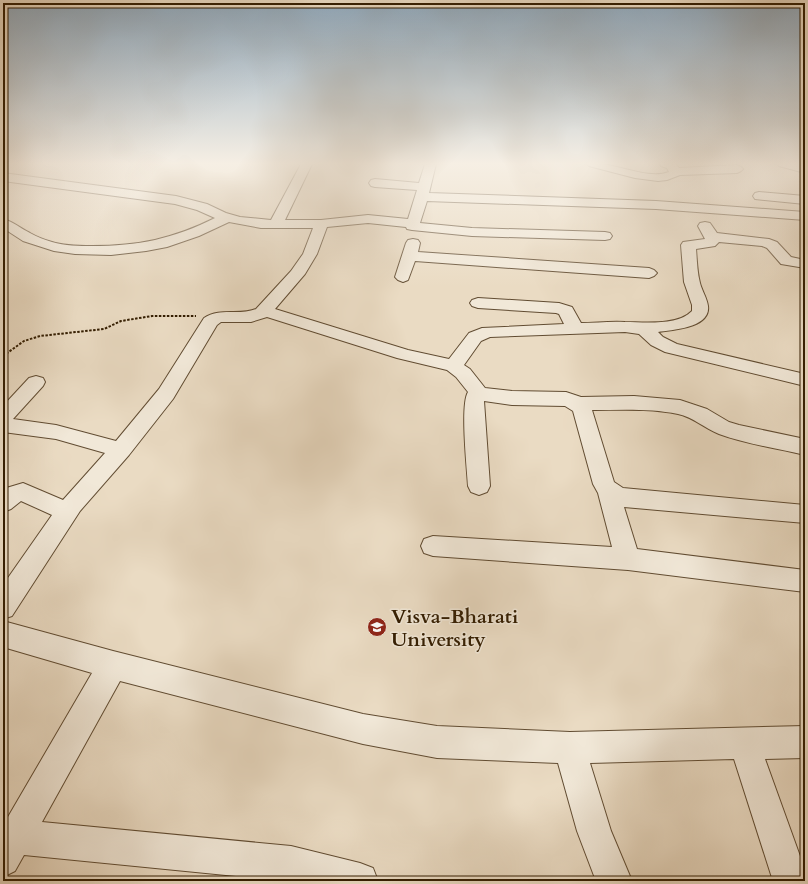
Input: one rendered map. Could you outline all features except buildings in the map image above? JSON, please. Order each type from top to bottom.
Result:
[{"type":"street","points":[[196,205],[227,218],[239,221],[276,224],[321,224],[368,218],[472,232],[605,236]]},
{"type":"street","points":[[276,224],[285,205]]},
{"type":"street","points":[[403,277],[413,243],[411,224],[415,220],[420,205]]},
{"type":"street","points":[[663,205],[805,216]]},
{"type":"street","points":[[453,366],[475,338],[480,334],[488,332],[625,327],[644,329],[682,324],[696,317],[700,312],[700,305],[692,282],[691,262],[687,247],[690,243],[710,243],[712,242],[712,237],[695,208]]},
{"type":"street","points":[[3,223],[11,225],[24,236],[58,248],[108,251],[156,246],[198,232],[227,218]]},
{"type":"street","points":[[3,607],[68,512],[166,394],[210,322],[217,317],[259,316],[297,274],[310,254],[321,224]]},
{"type":"street","points":[[712,237],[764,242],[772,245],[786,261],[805,264]]},
{"type":"street","points":[[410,256],[649,273]]},
{"type":"street","points":[[478,303],[559,308],[566,311],[574,329]]},
{"type":"street","points":[[264,311],[403,354],[453,366],[463,373],[479,394],[512,398],[566,399],[578,404],[634,403],[680,407],[700,414],[722,427],[736,432],[805,447]]},
{"type":"street","points":[[644,329],[647,330],[657,341],[671,348],[805,380]]},
{"type":"street","points":[[3,418],[36,382]]},
{"type":"street","points":[[479,394],[475,396],[474,409],[479,486]]},
{"type":"street","points":[[578,404],[583,412],[604,484],[609,491],[615,495],[626,498],[805,514]]},
{"type":"street","points":[[3,425],[56,432],[121,450]]},
{"type":"street","points":[[609,491],[610,502],[628,560]]},
{"type":"street","points":[[3,503],[10,495],[23,492],[68,512]]},
{"type":"street","points":[[432,546],[628,560],[805,581]]},
{"type":"street","points":[[3,634],[113,665],[363,729],[437,742],[570,748],[805,742]]},
{"type":"street","points":[[113,665],[7,843],[291,864],[360,881]]},
{"type":"street","points":[[744,743],[791,881]]},
{"type":"street","points":[[570,748],[594,831],[614,881]]},
{"type":"path","points":[[3,356],[24,341],[67,332],[104,329],[121,321],[152,316],[217,317]]},
{"type":"place","name":"Visva-Bharati University","points":[[377,627]]}]
